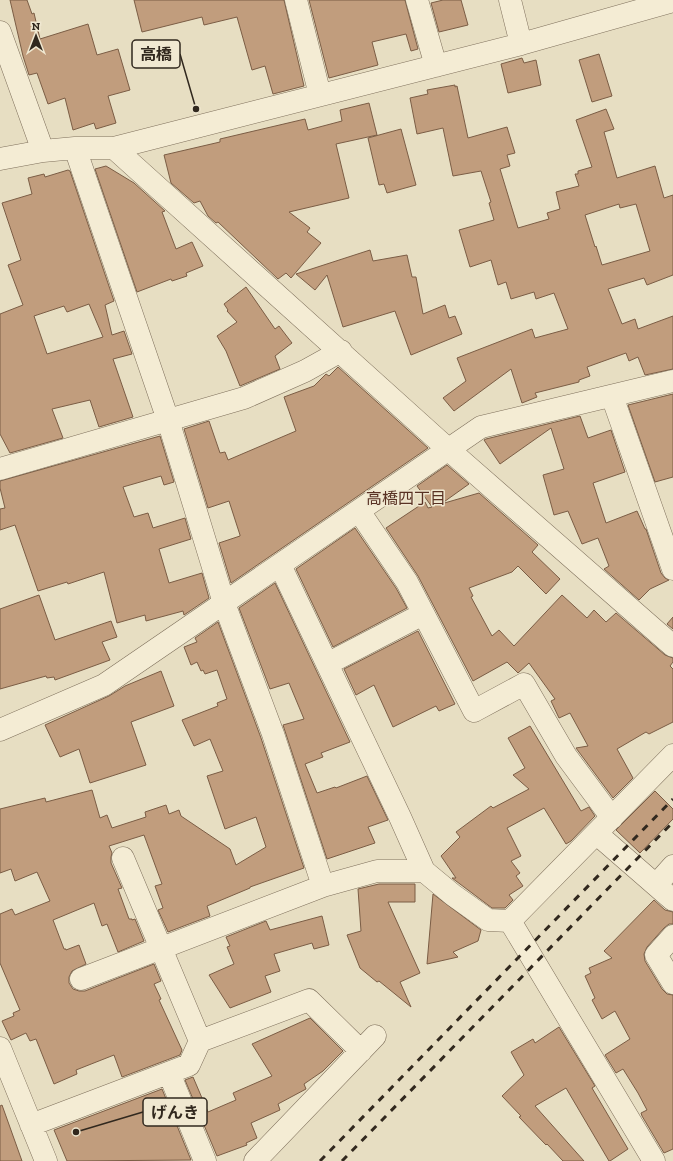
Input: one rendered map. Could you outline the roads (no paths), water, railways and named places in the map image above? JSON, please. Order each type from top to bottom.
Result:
[{"type":"street","points":[[296,0],[320,95]]},
{"type":"street","points":[[417,0],[436,66]]},
{"type":"street","points":[[510,0],[521,44]]},
{"type":"street","points":[[0,159],[43,151],[75,148],[114,148],[521,44],[673,1]]},
{"type":"street","points":[[0,32],[43,151]]},
{"type":"street","points":[[75,148],[168,420],[224,603],[273,734],[323,886]]},
{"type":"street","points":[[114,148],[341,351],[449,450],[673,646]]},
{"type":"street","points":[[0,469],[244,398],[305,371],[341,351]]},
{"type":"street","points":[[0,730],[104,684],[481,427],[673,381]]},
{"type":"street","points":[[612,396],[673,569]]},
{"type":"street","points":[[359,511],[406,582],[474,711],[524,684],[566,756],[612,818]]},
{"type":"street","points":[[280,565],[424,870],[453,895],[488,920],[510,921],[673,755]]},
{"type":"street","points":[[327,664],[423,614]]},
{"type":"street","points":[[597,834],[673,900]]},
{"type":"street","points":[[123,858],[200,1041]]},
{"type":"street","points":[[656,885],[673,866]]},
{"type":"street","points":[[81,979],[160,947],[323,886],[377,870],[424,870]]},
{"type":"street","points":[[510,921],[654,1161]]},
{"type":"street","points":[[673,936],[656,955],[673,983]]},
{"type":"street","points":[[31,1125],[189,1065],[200,1041],[309,1000],[368,1043],[256,1161]]},
{"type":"street","points":[[0,1048],[46,1161]]},
{"type":"street","points":[[169,1073],[205,1161]]},
{"type":"railway","points":[[320,1161],[673,799]]},
{"type":"railway","points":[[342,1161],[673,822]]},
{"type":"place","name":"高橋","points":[[196,109]]},
{"type":"place","name":"げんき","points":[[76,1132]]},
{"type":"district","name":"高橋四丁目","points":[[406,498]]}]
